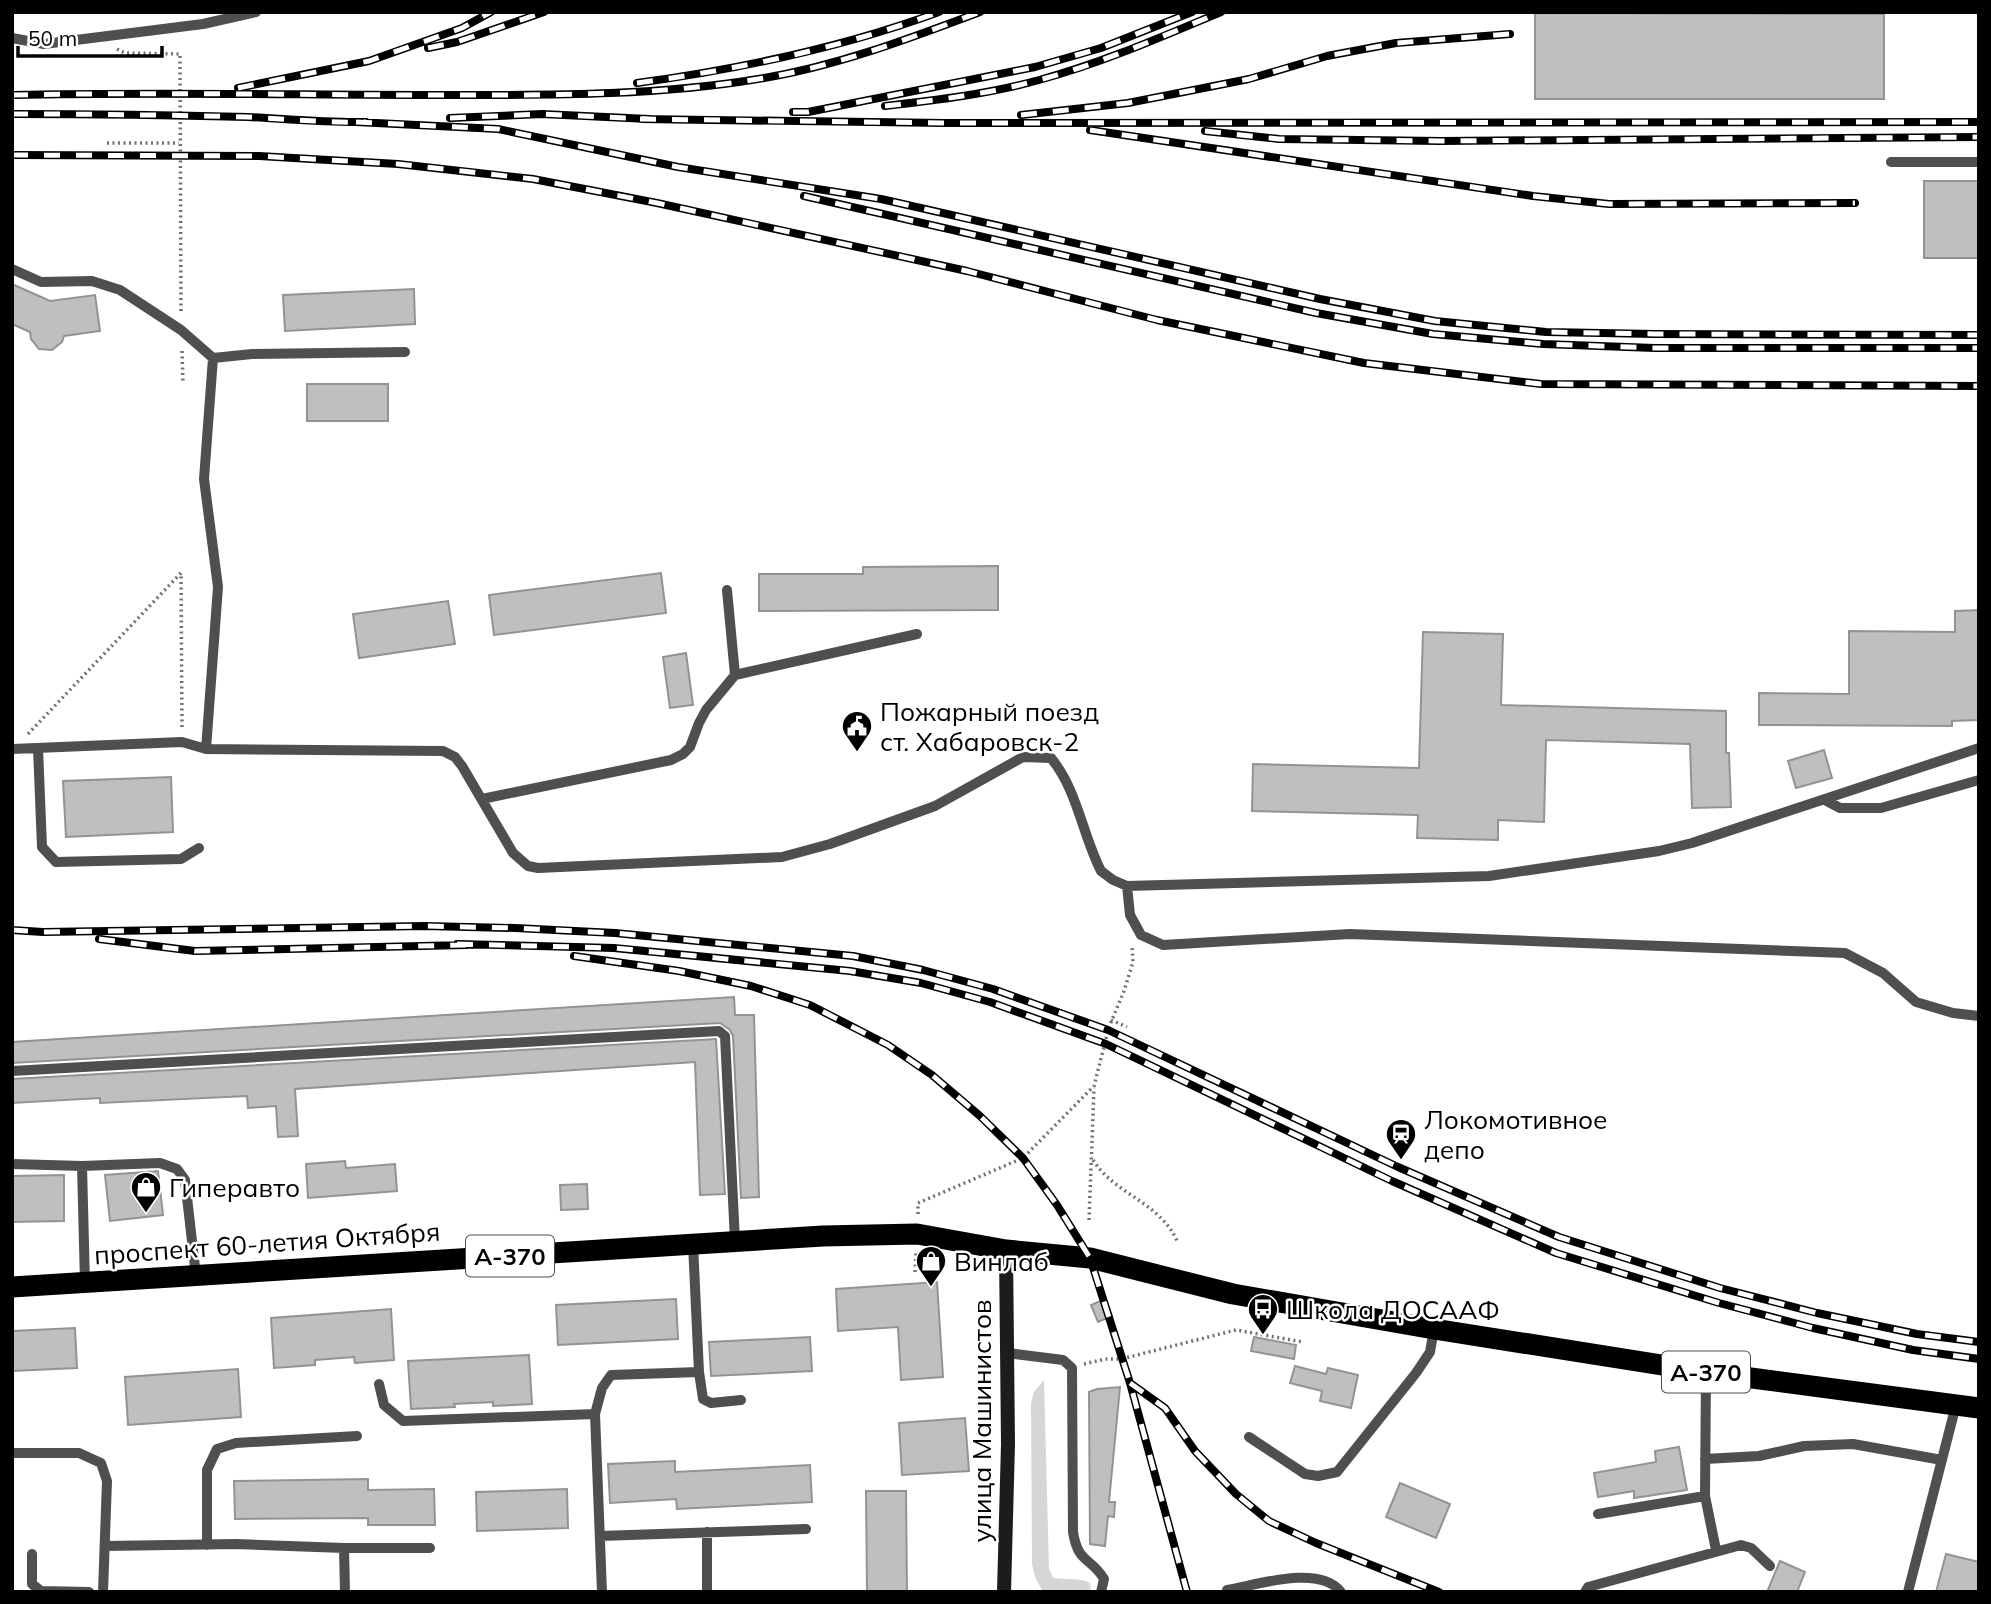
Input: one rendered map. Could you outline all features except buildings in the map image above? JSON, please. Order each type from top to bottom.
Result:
[{"type":"highway","name":"проспект 60-летия Октября","points":[[12,1287],[735,1241],[917,1234],[1006,1250],[1090,1258],[1233,1294],[1434,1328],[1706,1372],[1979,1408]]},
{"type":"street","name":"улица Машинистов","points":[[1004,1592],[1008,1444],[1006,1250]]},
{"type":"lane","points":[[12,37],[44,44],[202,24],[256,12]]},
{"type":"lane","points":[[1891,162],[1979,162]]},
{"type":"lane","points":[[12,270],[41,282],[92,281],[120,290],[181,330],[213,358],[252,354],[405,352]]},
{"type":"lane","points":[[205,749],[218,587],[204,479],[213,358]]},
{"type":"lane","points":[[727,590],[735,675]]},
{"type":"lane","points":[[482,799],[671,760],[690,747],[706,710],[735,675],[917,634]]},
{"type":"lane","points":[[13,749],[182,742],[205,749],[443,751],[455,757],[513,853],[528,866],[538,868],[782,857],[830,844],[935,806],[1023,757],[1051,758],[1062,771],[1071,789],[1101,871],[1127,886],[1489,876],[1675,848],[1979,748]]},
{"type":"lane","points":[[38,748],[41,847],[56,862],[181,859],[199,848]]},
{"type":"lane","points":[[1825,800],[1840,808],[1881,808],[1979,780]]},
{"type":"lane","points":[[1127,886],[1130,915],[1141,935],[1163,945],[1350,934],[1844,953],[1883,973],[1916,1002],[1953,1013],[1979,1016]]},
{"type":"lane","points":[[12,1071],[719,1031],[725,1036],[735,1241]]},
{"type":"lane","points":[[12,1164],[82,1166],[160,1163],[177,1169],[185,1180],[196,1276]]},
{"type":"lane","points":[[82,1166],[85,1283]]},
{"type":"lane","points":[[693,1244],[699,1372],[703,1399],[711,1403],[741,1400]]},
{"type":"lane","points":[[1249,1437],[1305,1474],[1318,1476],[1337,1472],[1416,1373],[1430,1352],[1434,1328]]},
{"type":"lane","points":[[1007,1353],[1063,1360],[1072,1368],[1073,1532],[1078,1552],[1104,1578],[1101,1592]]},
{"type":"lane","points":[[602,1592],[595,1413],[602,1388],[611,1375],[699,1372]]},
{"type":"lane","points":[[1706,1372],[1705,1496],[1716,1550]]},
{"type":"lane","points":[[379,1384],[384,1405],[404,1421],[595,1413]]},
{"type":"lane","points":[[1908,1592],[1956,1405]]},
{"type":"lane","points":[[207,1545],[207,1470],[217,1449],[236,1443],[357,1436]]},
{"type":"lane","points":[[1705,1459],[1759,1456],[1804,1446],[1853,1444],[1942,1460]]},
{"type":"lane","points":[[12,1453],[79,1453],[101,1463],[107,1481],[103,1592]]},
{"type":"lane","points":[[1598,1514],[1705,1496]]},
{"type":"lane","points":[[600,1536],[806,1530]]},
{"type":"lane","points":[[707,1532],[707,1592]]},
{"type":"lane","points":[[1585,1592],[1588,1587],[1741,1545],[1751,1548],[1770,1566]]},
{"type":"lane","points":[[105,1546],[430,1548]]},
{"type":"lane","points":[[344,1548],[345,1592]]},
{"type":"lane","points":[[32,1554],[33,1584],[41,1591],[89,1592]]},
{"type":"lane","points":[[1227,1590],[1304,1576],[1322,1580],[1341,1592]]},
{"type":"path","points":[[125,52],[180,54],[179,255]]},
{"type":"path","points":[[107,143],[179,143]]},
{"type":"path","points":[[13,749],[181,573],[182,742]]},
{"type":"path","points":[[1089,1220],[1094,1086],[1111,1020],[1124,992],[1133,962],[1130,915]]},
{"type":"path","points":[[1111,1020],[1127,1027]]},
{"type":"path","points":[[915,1272],[918,1203],[1023,1158],[1094,1086]]},
{"type":"path","points":[[1091,1158],[1106,1176],[1157,1212],[1167,1223],[1178,1243]]},
{"type":"path","points":[[1072,1368],[1091,1361],[1121,1359],[1236,1330],[1303,1342]]},
{"type":"shaded area","points":[[1044,1380],[1049,1568],[1053,1578],[1090,1583],[1091,1592],[1043,1592],[1032,1564],[1031,1403],[1034,1392]]},
{"type":"railway","points":[[238,88],[369,61],[462,28],[491,12]]},
{"type":"railway","points":[[428,48],[457,42],[544,12]]},
{"type":"railway","points":[[637,83],[790,56],[828,47],[939,12]]},
{"type":"railway","points":[[12,95],[524,95],[680,89],[758,79],[843,60],[980,12]]},
{"type":"railway","points":[[793,112],[808,112],[1035,67],[1101,48],[1192,12]]},
{"type":"railway","points":[[885,106],[982,93],[1039,80],[1108,58],[1221,12]]},
{"type":"railway","points":[[1021,115],[1128,103],[1249,79],[1327,56],[1396,43],[1510,34]]},
{"type":"railway","points":[[12,114],[219,116],[366,122]]},
{"type":"railway","points":[[450,118],[542,114],[649,119]]},
{"type":"railway","points":[[640,119],[945,123],[1979,122]]},
{"type":"railway","points":[[356,122],[498,129],[678,167],[881,199],[1320,299],[1435,321],[1546,332],[1979,335]]},
{"type":"railway","points":[[1090,130],[1533,196],[1609,204],[1855,203]]},
{"type":"railway","points":[[1205,131],[1279,139],[1441,141],[1979,137]]},
{"type":"railway","points":[[12,155],[259,156],[398,164],[533,179],[657,203],[967,271],[1157,320],[1364,363],[1541,384],[1979,386]]},
{"type":"railway","points":[[804,196],[1316,313],[1433,334],[1543,344],[1655,348],[1979,348]]},
{"type":"railway","points":[[12,930],[43,932],[425,926],[515,928],[615,933],[853,956],[923,970],[993,989],[1108,1030],[1398,1167],[1559,1237],[1720,1288],[1817,1313],[1917,1334],[1979,1342]]},
{"type":"railway","points":[[99,939],[195,951],[466,945]]},
{"type":"railway","points":[[457,944],[614,948],[850,971],[921,983],[990,1002],[1106,1044],[1392,1181],[1556,1253],[1719,1303],[1813,1328],[1913,1350],[1979,1359]]},
{"type":"railway","points":[[574,956],[679,971],[751,986],[810,1005],[888,1045],[932,1075],[1023,1158],[1090,1258],[1130,1383],[1187,1592]]},
{"type":"railway","points":[[1130,1383],[1165,1408],[1195,1451],[1236,1494],[1269,1521],[1316,1543],[1439,1592]]},
{"type":"place","name":"Пожарный поезд ст. Хабаровск-2","points":[[857,753]]},
{"type":"place","name":"Локомотивное депо","points":[[1401,1161]]},
{"type":"place","name":"Гиперавто","points":[[146,1214]]},
{"type":"place","name":"Винлаб","points":[[931,1288]]},
{"type":"place","name":"Школа ДОСААФ","points":[[1263,1336]]}]
